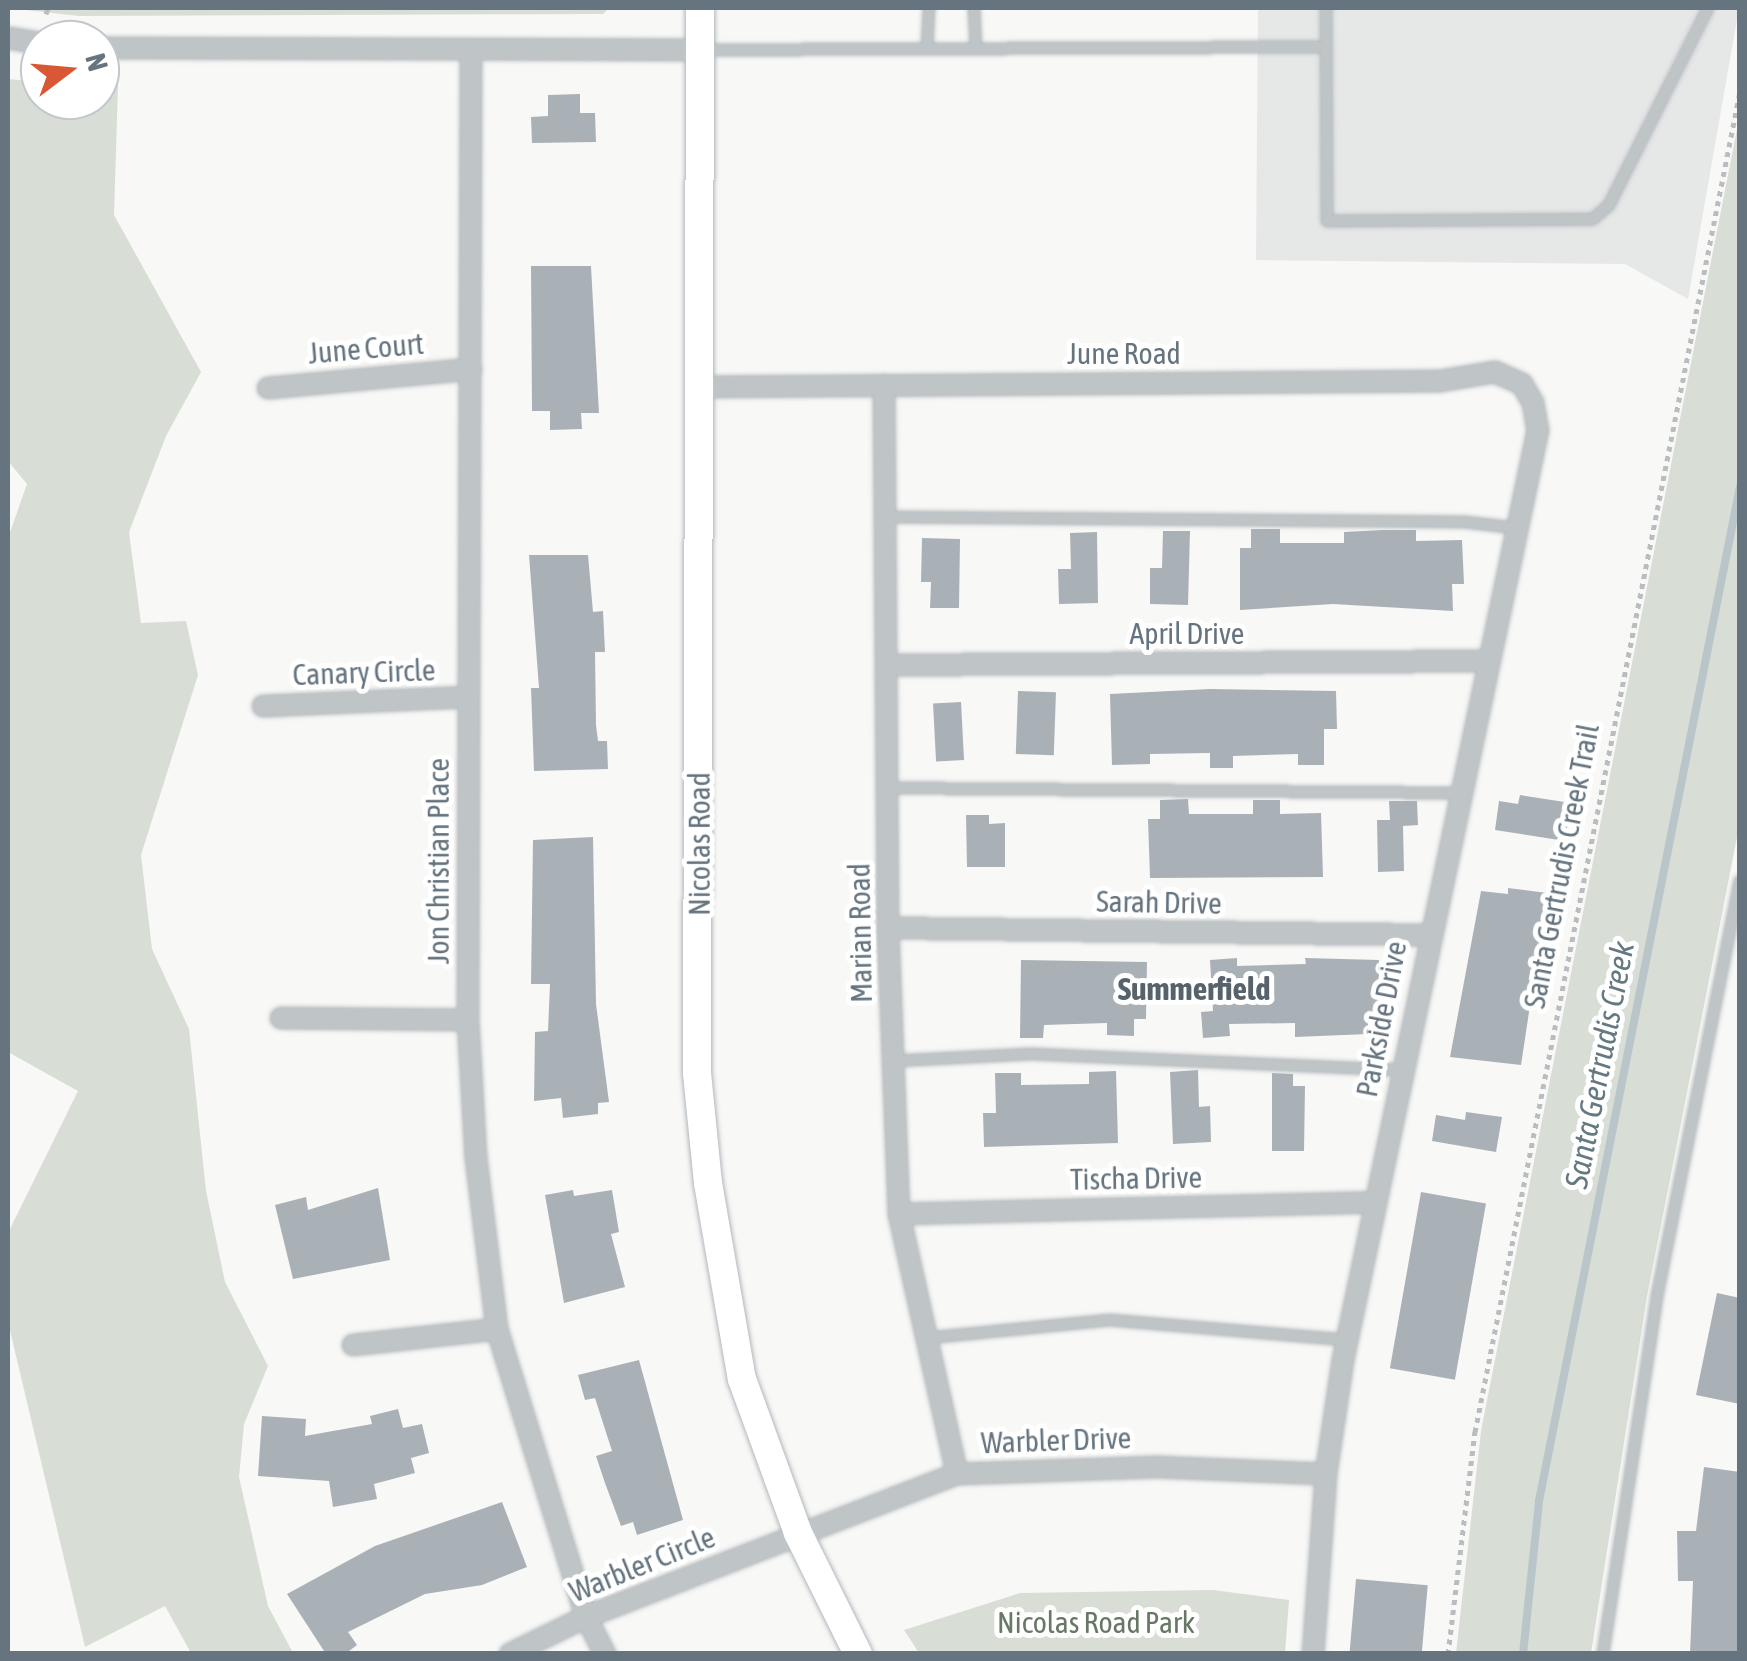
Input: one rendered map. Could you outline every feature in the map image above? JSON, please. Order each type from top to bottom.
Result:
[{"type":"main road","name":"Nicolas Road","points":[[700,8],[698,1072],[708,1183],[742,1379],[798,1534],[858,1654]]},
{"type":"street","points":[[120,48],[701,50]]},
{"type":"street","name":"Jon Christian Place","points":[[471,50],[468,1020],[497,1329],[586,1617],[605,1654]]},
{"type":"street","name":"June Court","points":[[268,388],[471,368]]},
{"type":"street","name":"June Road","points":[[701,387],[1440,381],[1496,372],[1522,384],[1533,403]]},
{"type":"street","name":"Marian Road","points":[[884,385],[888,928],[899,1214],[957,1474]]},
{"type":"street","name":"Parkside Drive","points":[[1313,1654],[1326,1474],[1348,1340],[1428,935],[1538,430],[1533,403]]},
{"type":"street","name":"April Drive","points":[[886,665],[1488,661]]},
{"type":"street","name":"Canary Circle","points":[[263,706],[468,698]]},
{"type":"street","name":"Sarah Drive","points":[[888,928],[1428,935]]},
{"type":"street","points":[[282,1018],[468,1020]]},
{"type":"street","name":"Tischa Drive","points":[[899,1214],[1375,1202]]},
{"type":"street","points":[[353,1345],[497,1329]]},
{"type":"street","name":"Warbler Drive","points":[[798,1534],[957,1474],[1157,1467],[1326,1474]]},
{"type":"street","name":"Warbler Circle","points":[[510,1654],[586,1617],[798,1534]]},
{"type":"lane","points":[[927,49],[929,8]]},
{"type":"lane","points":[[974,8],[976,49]]},
{"type":"lane","points":[[1326,8],[1327,221],[1594,219],[1609,205],[1708,8]]},
{"type":"lane","points":[[701,50],[1326,47]]},
{"type":"lane","points":[[885,517],[1465,522],[1516,528]]},
{"type":"lane","points":[[887,788],[1460,792]]},
{"type":"lane","points":[[1603,1654],[1657,1296],[1740,881]]},
{"type":"lane","points":[[893,1061],[1031,1054],[1402,1070]]},
{"type":"lane","points":[[927,1338],[1110,1320],[1348,1340]]},
{"type":"path","name":"Santa Gertrudis Creek Trail","points":[[1448,1654],[1475,1432],[1740,91]]},
{"type":"shaded area","points":[[1258,8],[1739,8],[1688,299],[1625,264],[1256,260]]},
{"type":"green space","points":[[8,8],[609,8],[603,14],[79,16]]},
{"type":"green space","points":[[8,79],[20,80],[20,120],[117,120],[114,215],[201,372],[166,436],[129,532],[141,623],[186,621],[198,675],[141,855],[152,949],[189,1029],[206,1191],[225,1282],[268,1366],[244,1424],[239,1477],[268,1606],[293,1653],[191,1653],[165,1606],[85,1647],[8,1322],[8,1233],[78,1091],[8,1052],[8,538],[27,484],[8,461]]},
{"type":"green space","points":[[1739,119],[1739,827],[1647,1296],[1591,1653],[1456,1653],[1481,1431]]},
{"type":"green space","name":"Nicolas Road Park","points":[[1213,1590],[1289,1600],[1285,1653],[919,1653],[904,1630],[1020,1593]]},
{"type":"building","points":[[580,94],[580,113],[595,113],[596,142],[532,143],[531,117],[548,116],[548,95]]},
{"type":"building","points":[[531,266],[591,266],[599,413],[581,413],[582,429],[550,430],[550,411],[532,411]]},
{"type":"building","points":[[1251,529],[1280,529],[1280,543],[1344,543],[1344,532],[1383,530],[1416,530],[1416,541],[1462,540],[1464,584],[1452,584],[1453,611],[1333,604],[1240,610],[1240,548],[1251,548]]},
{"type":"building","points":[[1163,531],[1190,531],[1188,605],[1150,604],[1150,568],[1162,568]]},
{"type":"building","points":[[1097,532],[1098,603],[1059,604],[1058,569],[1071,569],[1070,533]]},
{"type":"building","points":[[922,538],[960,539],[959,608],[930,608],[931,582],[921,582]]},
{"type":"building","points":[[529,555],[588,555],[593,612],[603,611],[605,652],[595,652],[596,725],[598,741],[607,741],[608,769],[534,771],[531,688],[539,688]]},
{"type":"building","points":[[1210,689],[1336,691],[1337,729],[1324,729],[1324,765],[1298,765],[1298,754],[1233,756],[1233,768],[1210,768],[1210,753],[1150,754],[1150,764],[1112,765],[1110,694]]},
{"type":"building","points":[[1018,691],[1056,692],[1054,755],[1016,754]]},
{"type":"building","points":[[961,702],[964,760],[936,761],[933,703]]},
{"type":"building","points":[[1520,795],[1571,803],[1565,841],[1495,830],[1499,801],[1518,804]]},
{"type":"building","points":[[1188,799],[1189,814],[1253,814],[1253,800],[1280,800],[1280,814],[1321,813],[1323,877],[1150,878],[1148,819],[1160,819],[1160,800]]},
{"type":"building","points":[[1389,801],[1417,801],[1418,825],[1403,826],[1404,871],[1378,872],[1377,820],[1390,820]]},
{"type":"building","points":[[966,815],[989,815],[989,824],[1005,823],[1005,867],[967,867]]},
{"type":"building","points":[[593,837],[596,1004],[609,1102],[598,1103],[598,1114],[563,1118],[561,1098],[534,1101],[535,1032],[548,1031],[550,984],[531,984],[533,840]]},
{"type":"building","points":[[1508,888],[1547,893],[1521,1065],[1450,1057],[1481,891],[1508,894]]},
{"type":"building","points":[[1237,958],[1237,966],[1306,964],[1305,958],[1379,960],[1380,1012],[1368,1012],[1368,1034],[1295,1037],[1295,1023],[1229,1024],[1230,1036],[1203,1038],[1201,1012],[1213,1011],[1210,960]]},
{"type":"building","points":[[1021,960],[1147,962],[1146,1019],[1134,1019],[1134,1036],[1107,1035],[1107,1023],[1044,1025],[1043,1038],[1020,1038]]},
{"type":"building","points":[[1198,1070],[1199,1107],[1210,1106],[1211,1142],[1173,1144],[1170,1072]]},
{"type":"building","points":[[1116,1071],[1118,1143],[984,1147],[983,1113],[996,1113],[995,1073],[1021,1073],[1021,1085],[1089,1084],[1089,1072]]},
{"type":"building","points":[[1272,1073],[1293,1074],[1293,1086],[1305,1086],[1304,1151],[1272,1151]]},
{"type":"building","points":[[1466,1112],[1502,1117],[1496,1152],[1432,1141],[1436,1115],[1465,1120]]},
{"type":"building","points":[[378,1188],[390,1260],[293,1279],[275,1205],[306,1197],[308,1210]]},
{"type":"building","points":[[573,1190],[574,1196],[612,1190],[619,1232],[611,1234],[625,1287],[564,1303],[545,1195]]},
{"type":"building","points":[[1421,1192],[1486,1203],[1455,1380],[1390,1368]]},
{"type":"building","points":[[1717,1293],[1740,1298],[1740,1404],[1696,1395]]},
{"type":"building","points":[[639,1360],[683,1520],[637,1535],[633,1522],[621,1526],[605,1483],[596,1456],[612,1451],[595,1398],[585,1400],[578,1375]]},
{"type":"building","points":[[398,1409],[403,1428],[422,1424],[429,1453],[411,1458],[415,1473],[374,1484],[377,1499],[333,1507],[329,1481],[258,1476],[262,1416],[306,1419],[305,1436],[372,1424],[370,1416]]},
{"type":"building","points":[[1704,1467],[1740,1472],[1740,1654],[1690,1654],[1693,1581],[1678,1581],[1677,1531],[1696,1531]]},
{"type":"building","points":[[502,1502],[527,1567],[482,1585],[425,1594],[348,1632],[357,1645],[345,1654],[326,1654],[287,1594],[375,1546]]},
{"type":"building","points":[[1356,1579],[1428,1585],[1422,1654],[1349,1654]]},
{"type":"waterway","name":"Santa Gertrudis Creek","points":[[1523,1654],[1539,1501],[1740,487]]},
{"type":"district","name":"Summerfield","points":[[1194,989]]}]
